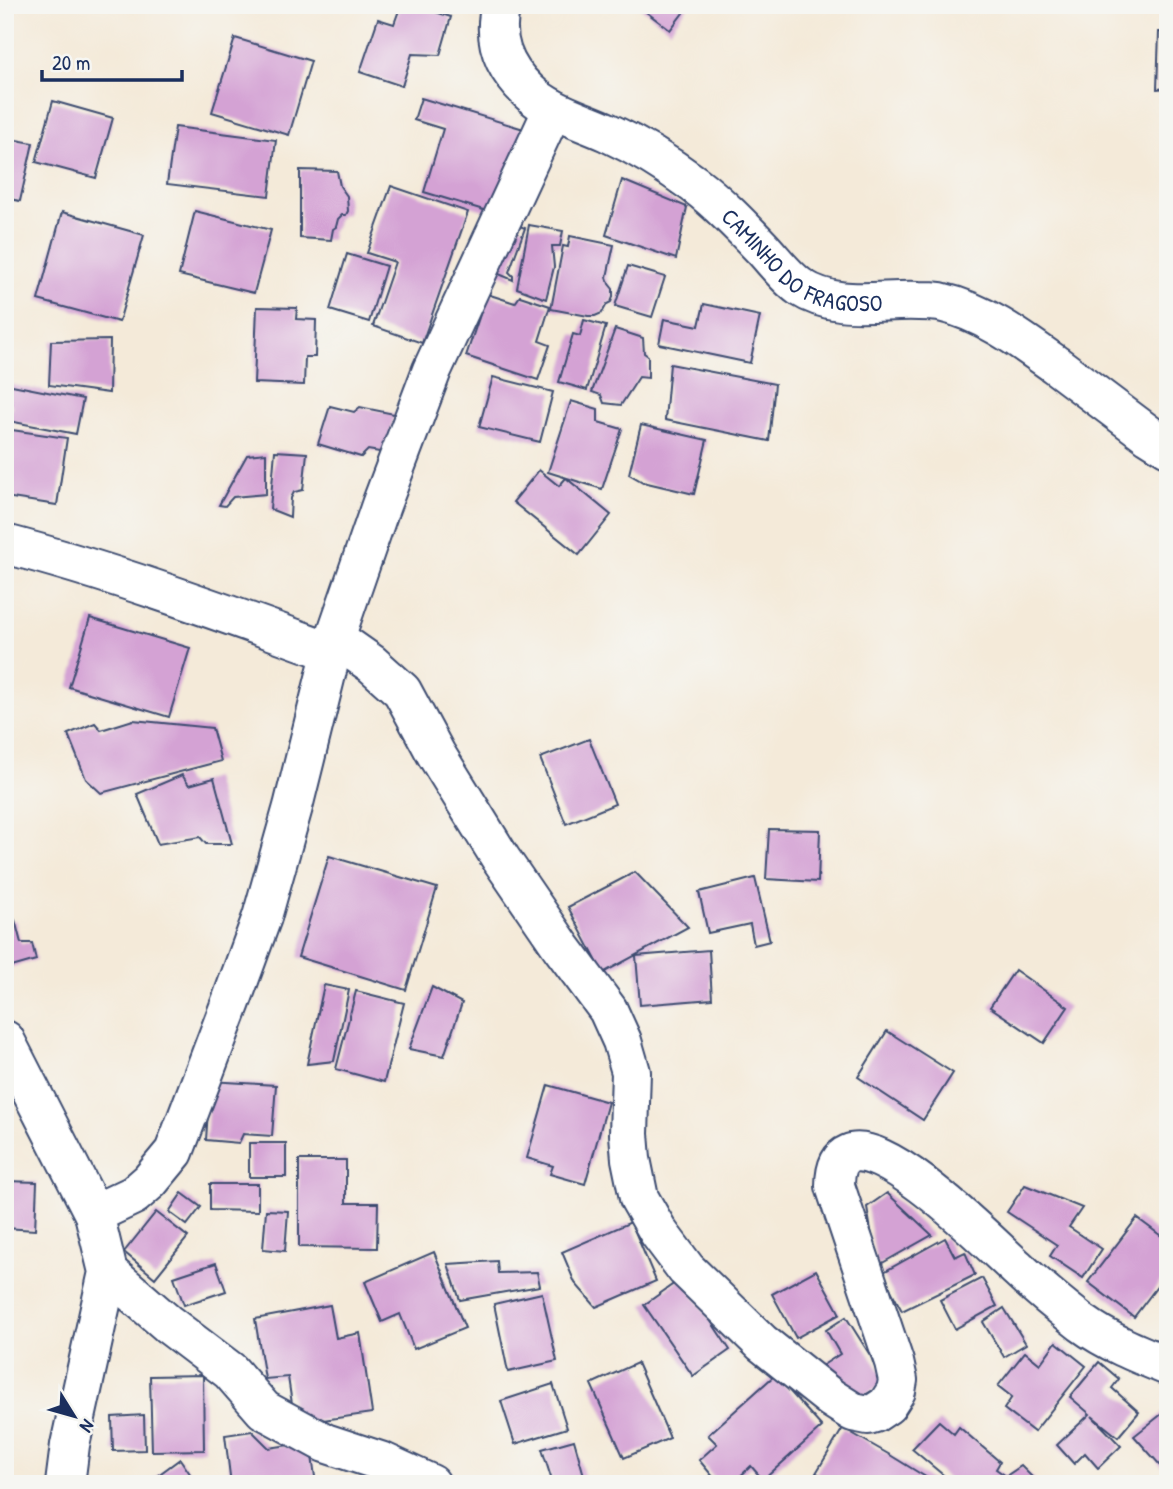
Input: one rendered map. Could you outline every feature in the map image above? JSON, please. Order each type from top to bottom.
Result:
[{"type":"street","name":"CAMINHO DO FRAGOSO","points":[[501,5],[497,37],[501,54],[528,92],[554,109],[609,133],[653,157],[695,185],[800,287],[826,299],[853,303],[906,300],[939,302],[986,318],[1025,342],[1168,447]]},
{"type":"street","points":[[94,1214],[134,1195],[150,1181],[174,1152],[262,917],[293,807],[333,645],[381,505],[432,370],[554,109]]},
{"type":"street","points":[[5,544],[63,559],[333,645],[373,664],[401,691],[436,754],[501,859],[608,1010],[622,1041],[631,1072],[629,1134],[639,1198],[659,1233],[686,1269],[762,1343],[831,1398],[853,1412],[868,1415],[887,1405],[896,1391],[898,1380],[835,1186],[835,1174],[840,1162],[850,1154],[862,1153],[883,1159],[905,1171],[970,1224],[1083,1324],[1125,1349],[1168,1366]]},
{"type":"street","points":[[5,1040],[94,1214],[108,1272],[70,1445],[65,1484]]},
{"type":"street","points":[[108,1272],[168,1324],[230,1371],[264,1410],[325,1443],[383,1462],[431,1484]]},
{"type":"building","points":[[401,5],[414,5],[451,17],[440,55],[412,54],[402,86],[360,72],[378,19],[394,24]]},
{"type":"building","points":[[637,5],[689,5],[670,30]]},
{"type":"building","points":[[1159,32],[1168,32],[1168,88],[1157,89]]},
{"type":"building","points":[[235,38],[311,61],[289,135],[212,112]]},
{"type":"building","points":[[421,98],[527,130],[500,215],[424,192],[443,129],[414,120]]},
{"type":"building","points":[[53,101],[113,118],[96,178],[36,162]]},
{"type":"building","points":[[175,127],[276,140],[269,196],[167,184]]},
{"type":"building","points":[[5,138],[33,143],[20,201],[5,198]]},
{"type":"building","points":[[300,170],[337,171],[340,186],[347,196],[348,211],[338,219],[331,240],[300,238]]},
{"type":"building","points":[[622,180],[687,207],[676,259],[606,235]]},
{"type":"building","points":[[391,186],[468,212],[422,343],[373,326],[395,262],[367,253]]},
{"type":"building","points":[[195,211],[271,230],[254,293],[179,275]]},
{"type":"building","points":[[62,212],[144,235],[119,322],[38,300]]},
{"type":"building","points":[[512,223],[525,228],[509,272],[513,280],[499,274],[496,277],[493,275]]},
{"type":"building","points":[[529,225],[563,231],[560,246],[552,246],[554,267],[546,299],[517,288]]},
{"type":"building","points":[[570,236],[614,245],[607,277],[613,289],[613,297],[602,313],[595,316],[551,309],[563,246],[568,247]]},
{"type":"building","points":[[347,254],[386,266],[369,322],[330,310]]},
{"type":"building","points":[[628,266],[665,277],[652,317],[615,306]]},
{"type":"building","points":[[487,294],[515,303],[520,296],[550,306],[539,341],[550,345],[538,380],[466,356]]},
{"type":"building","points":[[704,304],[760,316],[750,363],[659,344],[664,319],[699,326]]},
{"type":"building","points":[[257,307],[297,308],[296,319],[316,320],[315,357],[305,357],[304,385],[254,383]]},
{"type":"building","points":[[584,320],[606,326],[587,390],[559,382],[573,334],[580,336]]},
{"type":"building","points":[[615,329],[643,338],[644,353],[648,356],[648,378],[639,377],[621,405],[604,403],[601,395],[592,392]]},
{"type":"building","points":[[110,340],[109,393],[49,385],[51,341]]},
{"type":"building","points":[[670,364],[775,384],[769,441],[665,420]]},
{"type":"building","points":[[493,377],[553,392],[540,442],[479,427]]},
{"type":"building","points":[[7,384],[83,399],[76,434],[9,421],[12,404],[5,403]]},
{"type":"building","points":[[571,401],[598,409],[598,422],[622,429],[602,489],[548,472]]},
{"type":"building","points":[[330,406],[354,412],[360,407],[394,414],[386,453],[368,450],[361,457],[318,444]]},
{"type":"building","points":[[641,425],[707,440],[694,494],[643,482],[629,474]]},
{"type":"building","points":[[5,429],[67,438],[57,505],[5,497]]},
{"type":"building","points":[[275,451],[307,453],[303,490],[294,492],[291,498],[290,517],[270,509]]},
{"type":"building","points":[[266,453],[266,494],[233,497],[225,506],[219,505],[247,455]]},
{"type":"building","points":[[539,470],[559,486],[566,478],[611,515],[579,555],[513,502]]},
{"type":"building","points":[[90,618],[190,648],[169,717],[69,687]]},
{"type":"building","points":[[133,720],[212,728],[221,761],[101,793],[86,779],[68,734],[95,723],[101,730]]},
{"type":"building","points":[[589,739],[615,804],[566,824],[540,758]]},
{"type":"building","points":[[182,775],[189,785],[214,778],[232,844],[206,844],[200,837],[158,844],[137,794]]},
{"type":"building","points":[[769,829],[820,830],[818,882],[766,879]]},
{"type":"building","points":[[329,856],[437,888],[406,990],[298,957]]},
{"type":"building","points":[[635,872],[688,927],[603,973],[568,907]]},
{"type":"building","points":[[755,878],[770,941],[754,945],[750,924],[708,933],[699,892]]},
{"type":"building","points":[[15,920],[21,943],[32,943],[36,960],[5,969],[5,923]]},
{"type":"building","points":[[709,950],[712,999],[640,1005],[636,956]]},
{"type":"building","points":[[1015,970],[1068,1007],[1044,1043],[990,1007]]},
{"type":"building","points":[[324,985],[349,990],[334,1061],[307,1064]]},
{"type":"building","points":[[432,987],[462,1003],[444,1056],[409,1049]]},
{"type":"building","points":[[356,991],[404,1003],[384,1082],[336,1069]]},
{"type":"building","points":[[887,1031],[953,1073],[923,1120],[858,1077]]},
{"type":"building","points":[[210,1081],[276,1085],[272,1136],[243,1134],[239,1143],[206,1140]]},
{"type":"building","points":[[548,1085],[608,1102],[585,1184],[550,1174],[553,1166],[527,1158]]},
{"type":"building","points":[[249,1143],[286,1143],[286,1177],[249,1177]]},
{"type":"building","points":[[299,1160],[346,1160],[346,1203],[378,1203],[377,1248],[299,1247]]},
{"type":"building","points":[[5,1181],[37,1182],[35,1230],[5,1228]]},
{"type":"building","points":[[210,1184],[258,1184],[258,1211],[210,1210]]},
{"type":"building","points":[[1025,1185],[1082,1208],[1069,1227],[1102,1249],[1083,1278],[1050,1256],[1057,1245],[1007,1212]]},
{"type":"building","points":[[182,1193],[201,1207],[187,1225],[169,1212]]},
{"type":"building","points":[[887,1193],[932,1235],[877,1266],[867,1207]]},
{"type":"building","points":[[266,1210],[288,1211],[285,1251],[263,1249]]},
{"type":"building","points":[[156,1212],[188,1237],[155,1278],[124,1252]]},
{"type":"building","points":[[1137,1218],[1168,1241],[1168,1272],[1134,1317],[1088,1282]]},
{"type":"building","points":[[631,1222],[656,1281],[596,1307],[575,1283],[562,1252]]},
{"type":"building","points":[[945,1238],[955,1257],[965,1252],[975,1275],[902,1311],[882,1273]]},
{"type":"building","points":[[434,1252],[465,1328],[414,1349],[400,1314],[382,1322],[365,1282]]},
{"type":"building","points":[[497,1261],[498,1273],[537,1272],[540,1286],[460,1300],[448,1264]]},
{"type":"building","points":[[216,1263],[226,1291],[184,1305],[174,1277]]},
{"type":"building","points":[[816,1270],[840,1314],[796,1338],[772,1294]]},
{"type":"building","points":[[682,1278],[730,1350],[693,1376],[644,1305]]},
{"type":"building","points":[[982,1278],[997,1306],[955,1329],[940,1300]]},
{"type":"building","points":[[542,1293],[557,1361],[508,1372],[494,1304]]},
{"type":"building","points":[[330,1305],[336,1338],[360,1333],[372,1413],[295,1424],[288,1377],[265,1379],[255,1319]]},
{"type":"building","points":[[1004,1308],[1026,1344],[1004,1357],[983,1322]]},
{"type":"building","points":[[846,1317],[887,1382],[858,1399],[820,1367],[840,1354],[826,1330]]},
{"type":"building","points":[[1056,1342],[1086,1366],[1034,1432],[1004,1409],[1012,1397],[998,1386],[1025,1352],[1040,1364]]},
{"type":"building","points":[[1099,1362],[1119,1379],[1112,1388],[1139,1412],[1118,1437],[1092,1416],[1121,1446],[1098,1468],[1085,1453],[1074,1464],[1057,1445],[1090,1414],[1070,1397]]},
{"type":"building","points":[[637,1363],[670,1438],[624,1458],[591,1384]]},
{"type":"building","points":[[203,1375],[204,1450],[152,1451],[150,1376]]},
{"type":"building","points":[[775,1375],[822,1427],[763,1480],[751,1466],[732,1484],[719,1484],[699,1460],[717,1444],[708,1435]]},
{"type":"building","points":[[553,1384],[567,1428],[515,1444],[501,1401]]},
{"type":"building","points":[[1168,1409],[1168,1474],[1134,1436]]},
{"type":"building","points":[[144,1415],[145,1450],[113,1451],[112,1417]]},
{"type":"building","points":[[939,1421],[954,1434],[959,1427],[1000,1462],[996,1469],[1006,1476],[1021,1466],[1039,1484],[954,1484],[912,1449]]},
{"type":"building","points":[[843,1428],[937,1484],[827,1484],[830,1480],[816,1473]]},
{"type":"building","points":[[252,1431],[269,1448],[310,1442],[316,1484],[231,1484],[225,1435]]},
{"type":"building","points":[[574,1440],[585,1479],[568,1484],[553,1484],[542,1449]]},
{"type":"building","points":[[180,1459],[197,1484],[146,1484]]}]
